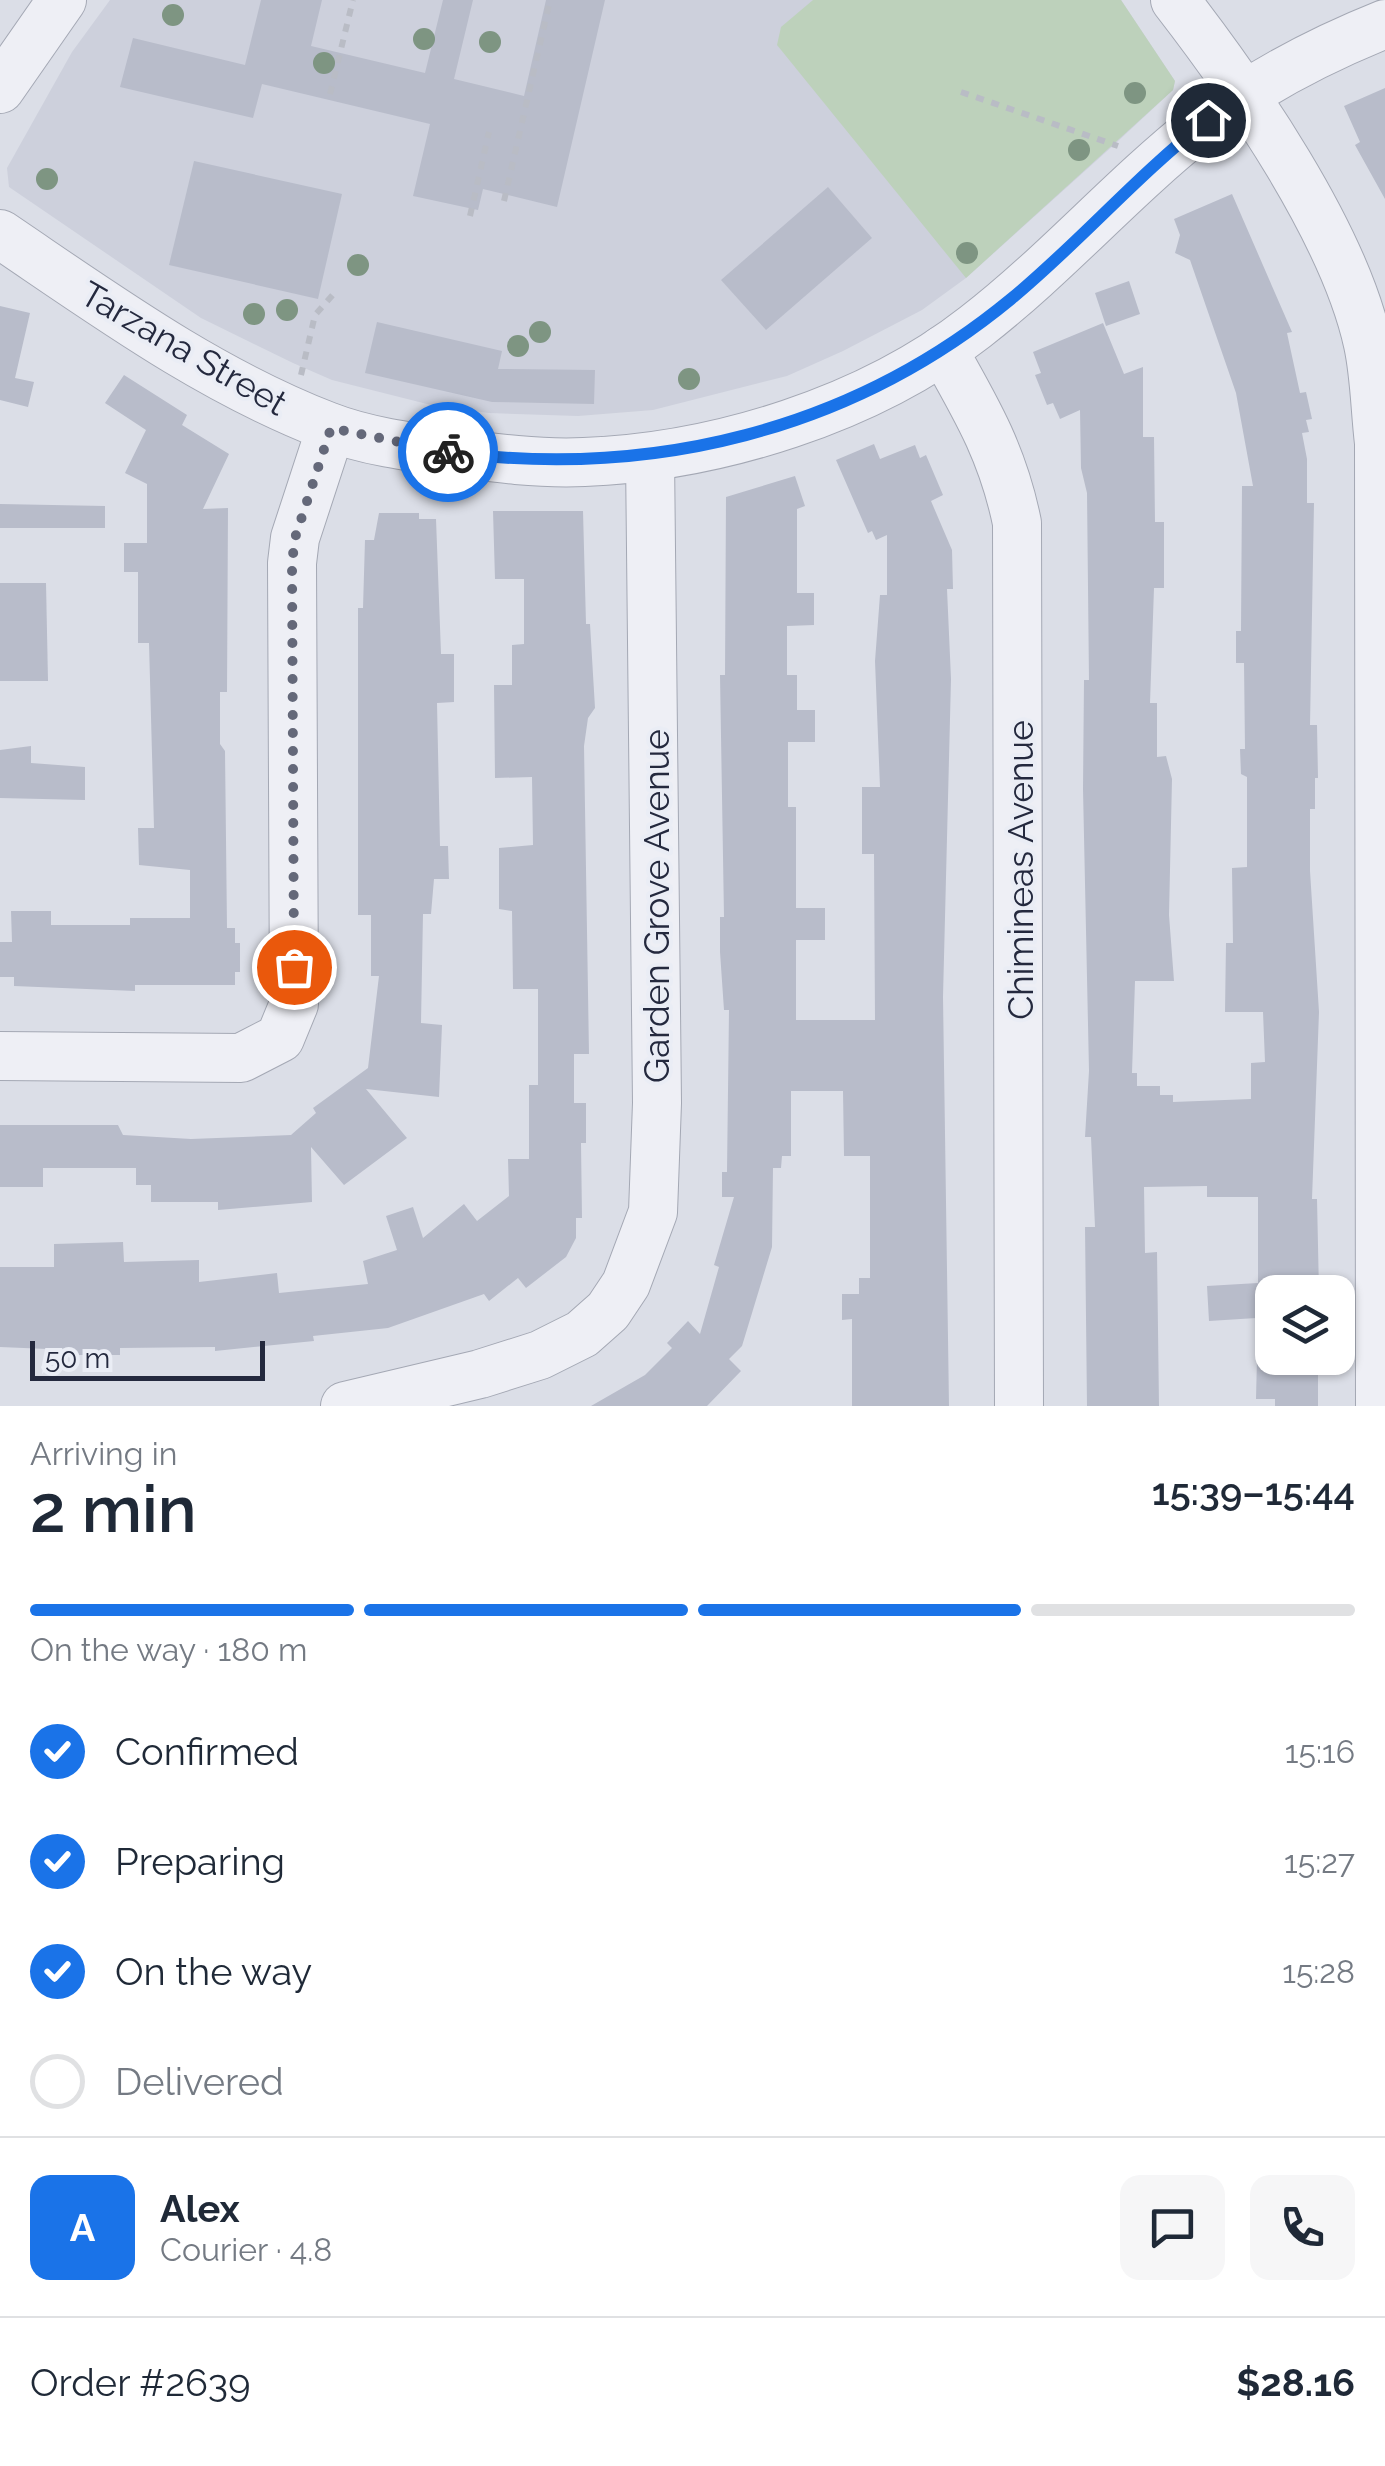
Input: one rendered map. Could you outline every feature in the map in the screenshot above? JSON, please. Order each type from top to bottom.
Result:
[{"type":"street","points":[[0,90],[62,0]]},
{"type":"street","points":[[1175,0],[1244,94],[1326,231],[1368,342],[1379,443],[1380,1406]]},
{"type":"street","name":"Tarzana Street","points":[[0,234],[174,350],[258,397],[331,428],[416,448],[506,460],[582,462],[650,457],[793,420],[863,393],[942,350],[1014,296],[1195,130],[1244,94],[1346,40],[1385,24]]},
{"type":"street","name":"Chimineas Avenue","points":[[942,350],[989,428],[1007,476],[1017,523],[1019,1406]]},
{"type":"street","points":[[0,1056],[242,1058],[280,1038],[294,1004],[292,563],[295,538],[331,428]]},
{"type":"street","name":"Garden Grove Avenue","points":[[345,1406],[377,1402],[540,1356],[582,1334],[608,1311],[626,1284],[653,1212],[658,1103],[650,457]]},
{"type":"path","points":[[330,94],[353,0]]},
{"type":"path","points":[[504,201],[550,0]]},
{"type":"path","points":[[961,92],[1116,144],[1123,150]]},
{"type":"path","points":[[470,216],[489,132]]},
{"type":"path","points":[[300,376],[315,315],[337,290]]},
{"type":"shaded area","points":[[110,0],[1121,0],[1175,81],[1173,90],[966,278],[922,310],[843,351],[787,376],[653,410],[578,416],[489,413],[435,406],[332,380],[293,363],[201,318],[9,187],[7,168],[72,52]]},
{"type":"green space","points":[[813,0],[1121,0],[1175,81],[1173,90],[966,278],[777,45],[781,27]]},
{"type":"building","points":[[261,0],[322,0],[311,46],[425,73],[443,0],[473,0],[454,79],[524,96],[546,0],[605,0],[557,207],[483,189],[478,210],[413,196],[430,124],[262,84],[253,118],[120,87],[133,38],[245,65]]},
{"type":"building","points":[[1385,88],[1385,199],[1355,145],[1360,142],[1344,106]]},
{"type":"building","points":[[194,161],[342,194],[318,299],[169,265]]},
{"type":"building","points":[[828,187],[872,238],[766,330],[721,280]]},
{"type":"building","points":[[1232,194],[1292,332],[1287,333],[1300,393],[1306,392],[1312,419],[1306,420],[1309,432],[1302,433],[1307,459],[1307,503],[1314,503],[1310,725],[1317,725],[1318,778],[1315,809],[1310,809],[1310,871],[1319,1012],[1312,1199],[1317,1199],[1319,1275],[1258,1275],[1258,1197],[1207,1197],[1207,1186],[1144,1187],[1145,1253],[1157,1252],[1159,1406],[1087,1406],[1085,1227],[1095,1227],[1091,1137],[1085,1137],[1089,1071],[1083,789],[1084,680],[1089,680],[1087,493],[1081,468],[1080,410],[1060,419],[1053,403],[1047,405],[1035,375],[1041,373],[1033,352],[1103,323],[1124,374],[1143,367],[1143,437],[1154,437],[1155,522],[1164,522],[1164,588],[1154,588],[1150,703],[1157,703],[1157,757],[1166,756],[1172,779],[1169,915],[1174,981],[1135,981],[1132,1073],[1137,1073],[1137,1086],[1160,1086],[1160,1095],[1173,1095],[1173,1102],[1251,1099],[1251,1063],[1265,1062],[1263,1012],[1225,1012],[1226,943],[1233,943],[1232,868],[1247,867],[1247,777],[1241,774],[1240,749],[1245,749],[1244,663],[1236,663],[1236,631],[1241,631],[1242,486],[1253,486],[1236,393],[1190,260],[1175,253],[1180,235],[1174,219]]},
{"type":"building","points":[[1129,281],[1140,314],[1106,326],[1095,293]]},
{"type":"building","points":[[0,306],[30,313],[15,378],[34,382],[28,407],[0,400]]},
{"type":"building","points":[[377,322],[502,351],[498,369],[595,370],[594,404],[492,402],[365,373]]},
{"type":"building","points":[[124,375],[187,415],[182,425],[229,454],[203,509],[228,508],[227,692],[220,692],[220,744],[225,751],[227,928],[235,928],[235,943],[240,943],[240,972],[235,972],[235,985],[135,985],[135,991],[14,986],[14,977],[0,977],[0,942],[12,942],[11,911],[51,911],[51,925],[130,925],[130,918],[190,918],[190,870],[139,865],[138,828],[154,828],[149,643],[138,643],[138,572],[124,572],[124,543],[147,543],[147,484],[125,473],[146,430],[105,403]]},
{"type":"building","points":[[874,444],[880,459],[915,445],[920,458],[926,455],[943,495],[931,501],[952,550],[953,589],[947,589],[951,679],[943,997],[949,1406],[852,1406],[852,1319],[842,1320],[842,1294],[859,1294],[859,1278],[870,1278],[870,1156],[844,1156],[843,1091],[791,1091],[791,1156],[782,1156],[781,1168],[773,1168],[772,1247],[742,1346],[729,1359],[741,1371],[707,1406],[591,1406],[645,1375],[672,1348],[667,1343],[688,1321],[700,1334],[719,1267],[714,1265],[734,1197],[722,1197],[722,1172],[727,1172],[729,1010],[724,1010],[720,952],[720,917],[724,917],[720,675],[725,675],[726,497],[795,476],[805,506],[797,509],[797,593],[814,593],[814,625],[787,626],[787,675],[797,675],[797,710],[815,710],[815,742],[788,742],[788,807],[796,807],[796,908],[825,908],[825,940],[796,940],[796,1020],[875,1020],[874,854],[862,854],[862,787],[880,787],[875,661],[880,595],[887,595],[887,535],[876,540],[872,531],[868,533],[836,460]]},
{"type":"building","points":[[0,504],[105,506],[105,528],[0,528]]},
{"type":"building","points":[[493,511],[583,511],[586,624],[590,624],[595,708],[588,718],[584,746],[589,1054],[574,1054],[574,1103],[586,1103],[586,1143],[581,1143],[582,1218],[576,1218],[576,1238],[566,1257],[526,1288],[518,1278],[489,1301],[484,1294],[388,1328],[313,1336],[314,1341],[215,1351],[215,1347],[120,1348],[120,1355],[71,1355],[71,1350],[0,1347],[0,1267],[54,1267],[54,1244],[123,1242],[124,1262],[199,1260],[199,1282],[277,1273],[279,1293],[368,1284],[363,1261],[397,1250],[386,1216],[413,1207],[423,1238],[464,1204],[477,1221],[509,1196],[508,1159],[529,1159],[529,1085],[538,1085],[538,989],[513,989],[512,911],[499,909],[499,848],[533,845],[532,777],[495,778],[494,685],[512,685],[512,645],[524,644],[524,579],[495,579]]},
{"type":"building","points":[[379,513],[419,513],[419,519],[436,519],[441,654],[454,654],[454,702],[437,703],[440,846],[448,846],[449,879],[434,879],[431,914],[423,914],[421,1023],[442,1025],[439,1097],[366,1089],[407,1138],[344,1185],[311,1147],[312,1202],[218,1210],[218,1202],[151,1202],[151,1185],[136,1185],[136,1168],[43,1168],[43,1187],[0,1187],[0,1125],[118,1125],[123,1135],[191,1139],[291,1135],[316,1113],[313,1108],[368,1068],[379,976],[371,976],[371,915],[358,915],[358,608],[363,608],[365,540],[374,540]]},
{"type":"building","points":[[0,583],[46,583],[48,681],[0,681]]},
{"type":"building","points":[[31,746],[31,763],[85,767],[85,800],[0,798],[0,750]]},
{"type":"building","points":[[1255,1283],[1255,1318],[1209,1321],[1207,1286]]},
{"type":"building","points":[[1257,1375],[1318,1375],[1318,1406],[1275,1406],[1275,1399],[1256,1399]]},
{"type":"way so far","points":[[294,967],[295,538],[331,428],[448,452]]},
{"type":"route","points":[[448,452],[506,460],[582,462],[650,457],[714,444],[863,393],[942,350],[992,314],[1208,120]]}]
